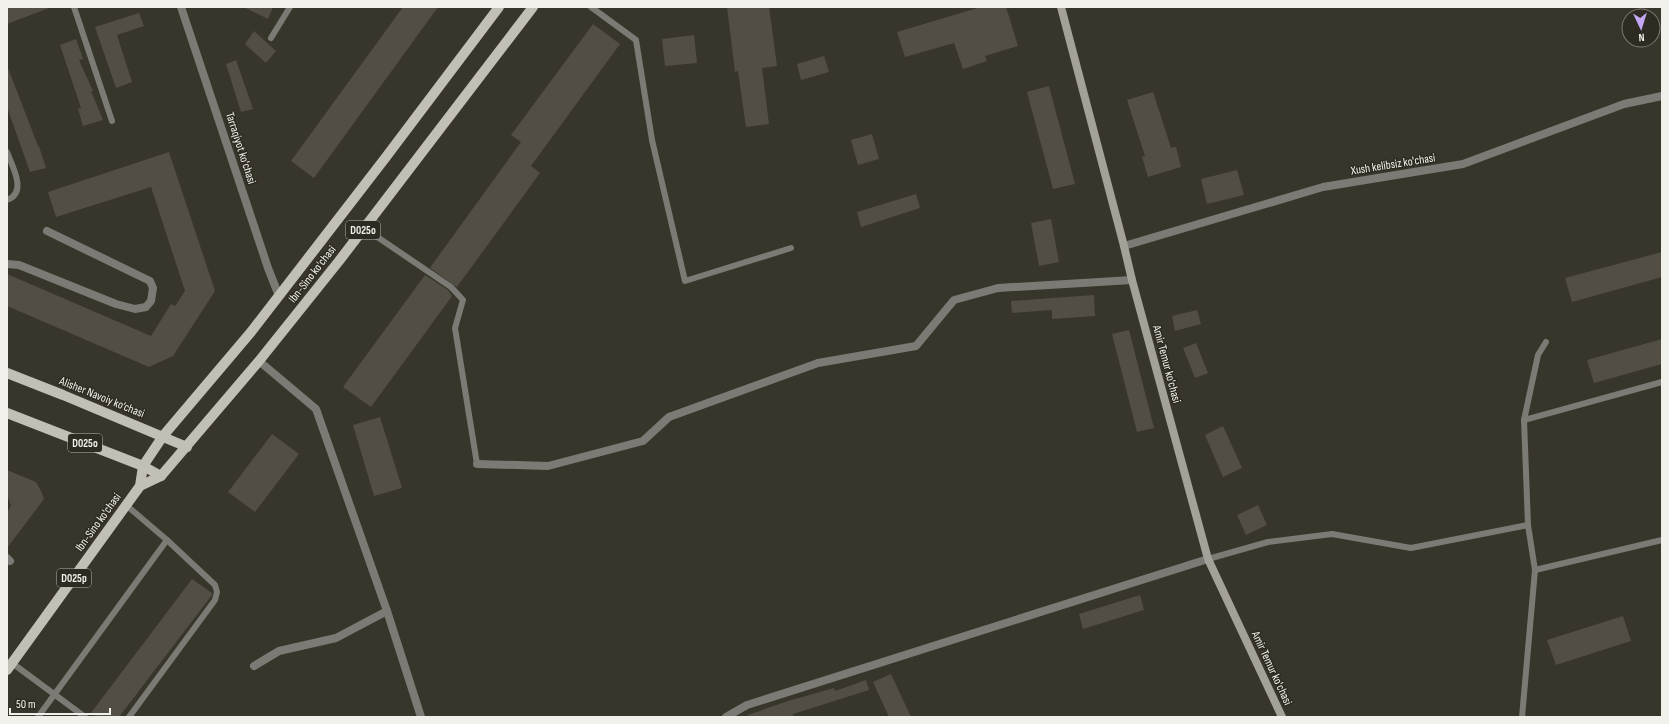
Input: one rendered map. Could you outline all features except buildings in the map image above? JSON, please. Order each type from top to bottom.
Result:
[{"type":"main road","name":"Ibn-Sino ko'chasi","points":[[9,667],[140,486],[143,466],[163,436],[280,296],[499,7]]},
{"type":"main road","name":"Ibn-Sino ko'chasi","points":[[140,486],[161,476],[259,361],[364,228],[533,7]]},
{"type":"main road","name":"Amir Temur ko'chasi","points":[[1061,7],[1132,280],[1208,559],[1282,717]]},
{"type":"main road","name":"Alisher Navoiy ko’chasi","points":[[7,374],[187,446]]},
{"type":"main road","name":"D025o","points":[[7,413],[143,466],[161,476]]},
{"type":"street","name":"Tarraqiyot ko'chasi","points":[[181,7],[268,268],[280,296]]},
{"type":"street","name":"Xush kelibsiz ko'chasi","points":[[1124,246],[1323,187],[1463,164],[1624,104],[1662,96]]},
{"type":"street","points":[[7,264],[19,265],[53,280],[122,306],[135,309],[146,307],[151,302],[153,288],[150,281],[47,231]]},
{"type":"street","points":[[477,464],[548,466],[643,442],[669,417],[818,363],[916,346],[954,300],[998,288],[1132,280]]},
{"type":"street","points":[[259,361],[316,410],[387,611],[421,717]]},
{"type":"street","points":[[726,717],[747,705],[1208,559]]},
{"type":"street","points":[[254,666],[278,651],[336,638],[387,611]]},
{"type":"lane","points":[[74,7],[112,121]]},
{"type":"lane","points":[[271,38],[290,7]]},
{"type":"lane","points":[[591,7],[636,40],[652,140],[685,281],[791,248]]},
{"type":"lane","points":[[7,152],[18,183],[17,192],[7,200]]},
{"type":"lane","points":[[364,228],[451,287],[463,300],[455,328],[477,464]]},
{"type":"lane","points":[[1522,717],[1535,570],[1528,525],[1524,420],[1538,355],[1546,342]]},
{"type":"lane","points":[[1524,420],[1662,382]]},
{"type":"lane","points":[[126,505],[167,540],[215,585],[217,592],[215,600],[129,717]]},
{"type":"lane","points":[[1208,559],[1268,542],[1332,534],[1411,548],[1528,525]]},
{"type":"lane","points":[[38,717],[167,540]]},
{"type":"lane","points":[[1535,570],[1662,540]]},
{"type":"lane","points":[[9,667],[54,694],[85,717]]}]
